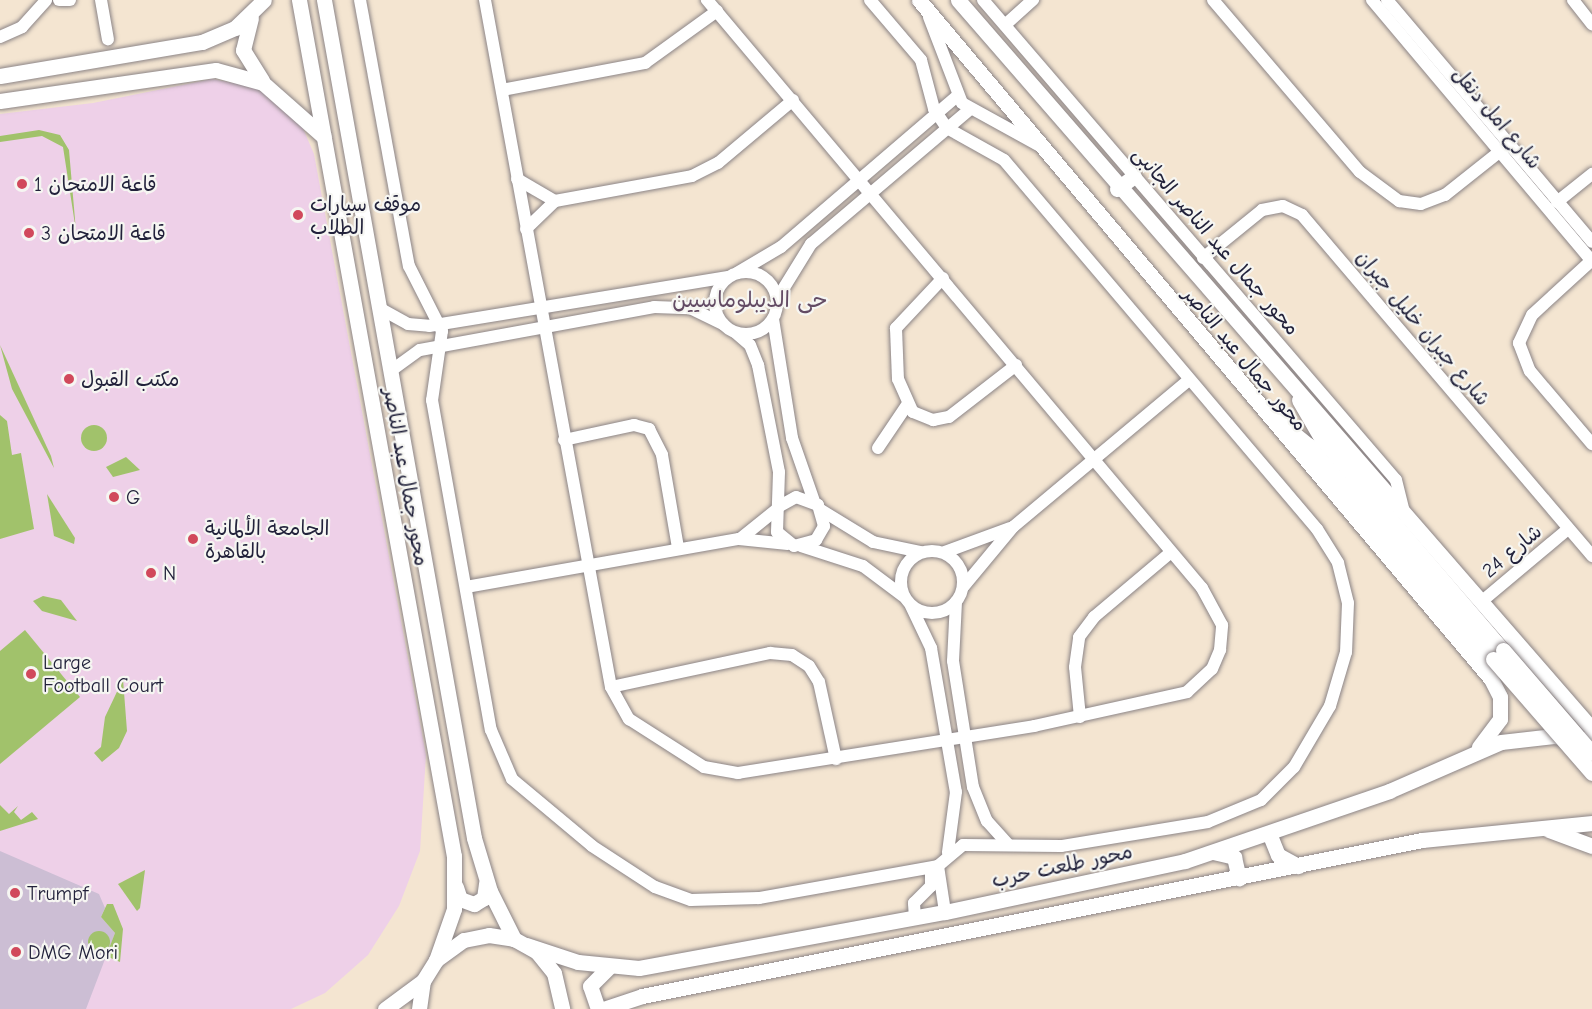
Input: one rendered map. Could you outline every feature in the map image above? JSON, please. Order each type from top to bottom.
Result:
[{"type":"main road","name":"محور جمال عبد الناصر","points":[[299,0],[456,887],[451,922],[436,960],[423,981]]},
{"type":"main road","name":"محور جمال عبد الناصر","points":[[324,0],[486,883],[520,942],[554,973],[562,1009]]},
{"type":"main road","name":"محور جمال عبد الناصر","points":[[958,0],[1117,189],[1592,729]]},
{"type":"main road","name":"محور جمال عبد الناصر","points":[[923,5],[1260,410],[1491,679],[1500,697]]},
{"type":"main road","points":[[259,6],[243,50],[263,83],[324,137]]},
{"type":"main road","points":[[0,76],[118,57],[213,38],[259,6]]},
{"type":"main road","points":[[118,57],[122,81]]},
{"type":"main road","points":[[0,101],[122,81],[216,70],[263,83]]},
{"type":"main road","points":[[1117,189],[1134,176]]},
{"type":"main road","points":[[343,247],[369,243]]},
{"type":"main road","points":[[1296,390],[1321,438],[1592,773]]},
{"type":"main road","points":[[1260,410],[1308,445],[1498,654],[1592,753]]},
{"type":"main road","points":[[1476,750],[1497,727],[1500,697],[1525,693],[1540,672]]},
{"type":"main road","name":"محور طلعت حرب","points":[[436,960],[477,936],[520,942],[609,967],[671,964],[915,918],[1213,852],[1389,791],[1476,750],[1527,737],[1592,740]]},
{"type":"main road","points":[[603,1009],[642,996],[1422,840],[1526,826],[1592,823]]},
{"type":"main road","points":[[1526,826],[1592,846]]},
{"type":"main road","points":[[1269,833],[1278,855],[1298,866]]},
{"type":"main road","points":[[1213,852],[1234,857],[1239,878]]},
{"type":"main road","points":[[456,887],[460,899],[474,904],[484,898],[486,883]]},
{"type":"main road","points":[[598,1009],[590,986],[609,967]]},
{"type":"main road","points":[[385,1009],[423,981]]},
{"type":"main road","points":[[419,1009],[423,981]]},
{"type":"street","points":[[0,38],[22,27],[46,0]]},
{"type":"street","points":[[59,0],[70,0]]},
{"type":"street","points":[[101,0],[108,39]]},
{"type":"street","points":[[360,0],[409,266],[419,295],[441,325],[443,346],[431,380],[432,400],[491,730],[512,779],[550,816],[642,880],[691,900],[734,901],[934,867]]},
{"type":"street","points":[[485,0],[543,329],[611,687],[636,725],[716,771],[760,771],[1080,717],[1187,692],[1217,659],[1222,625],[1213,606],[1093,456],[707,0]]},
{"type":"street","points":[[870,0],[921,60],[937,116],[947,128],[1004,160],[1317,529],[1338,563],[1348,627],[1339,683],[1294,767],[1248,807],[1208,822],[1061,846],[976,842],[948,852],[934,867],[932,884],[915,899],[915,918]]},
{"type":"street","name":"محور جمال عبد الناصر الجانبى","points":[[983,0],[1396,480],[1406,515]]},
{"type":"street","points":[[1005,25],[1033,0]]},
{"type":"street","points":[[1213,0],[1360,172],[1388,195],[1412,204],[1432,201],[1504,148]]},
{"type":"street","name":"شارع امل دنقل","points":[[1372,0],[1504,148],[1592,242]]},
{"type":"street","name":"شارع امل دنقل","points":[[1386,0],[1592,261]]},
{"type":"street","points":[[1573,0],[1592,24]]},
{"type":"street","points":[[923,5],[957,96],[969,110],[1040,146]]},
{"type":"street","points":[[502,90],[645,63],[717,11]]},
{"type":"street","points":[[381,309],[416,327],[441,325],[540,310],[733,275],[771,255],[937,116],[957,96]]},
{"type":"street","points":[[526,229],[555,201],[704,171],[793,100]]},
{"type":"street","points":[[801,546],[821,534],[818,506],[792,438],[773,319],[777,299],[802,253],[969,110]]},
{"type":"street","points":[[1557,202],[1592,174]]},
{"type":"street","points":[[517,179],[555,201]]},
{"type":"street","name":"شارع جبران خليل جبران","points":[[1203,258],[1262,210],[1283,206],[1302,215],[1592,556]]},
{"type":"street","points":[[1592,261],[1532,315],[1519,343],[1530,371],[1592,444]]},
{"type":"street","points":[[733,275],[767,280],[777,299]]},
{"type":"street","points":[[723,324],[714,304],[733,275]]},
{"type":"street","points":[[943,278],[896,328],[896,366],[907,405],[923,418],[949,417],[1016,365]]},
{"type":"street","points":[[392,370],[420,350],[667,305],[700,311],[723,324],[750,345],[758,365],[778,507],[777,532],[788,544]]},
{"type":"street","points":[[736,333],[757,332],[773,319]]},
{"type":"street","points":[[416,327],[420,350]]},
{"type":"street","points":[[1008,844],[981,812],[964,738],[953,661],[956,602],[964,586],[1013,527],[1093,456],[1189,380]]},
{"type":"street","points":[[878,448],[907,405]]},
{"type":"street","points":[[564,440],[634,425],[649,429],[662,455],[678,548]]},
{"type":"street","points":[[739,539],[778,507],[796,497],[818,506],[873,542],[921,552],[945,552],[1013,527]]},
{"type":"street","name":"شارع 24","points":[[1481,602],[1568,529]]},
{"type":"street","points":[[466,587],[739,539],[801,546],[863,566],[907,601],[930,613],[956,602]]},
{"type":"street","points":[[921,552],[903,570],[907,601],[928,637],[947,741],[957,804],[948,852]]},
{"type":"street","points":[[945,552],[957,562],[964,586]]},
{"type":"street","points":[[1080,717],[1075,667],[1079,637],[1094,617],[1170,553]]},
{"type":"street","points":[[611,687],[770,653],[792,655],[809,666],[819,682],[836,759]]},
{"type":"street","points":[[934,867],[945,912]]},
{"type":"shaded area","name":"الجامعة الألمانية بالقاهرة","points":[[212,79],[256,87],[302,126],[314,154],[426,755],[420,851],[399,906],[368,955],[325,993],[291,1009],[0,1009],[0,114],[93,103]]},
{"type":"shaded area","points":[[0,851],[99,894],[105,908],[101,917],[115,933],[86,1009],[0,1009]]},
{"type":"green space","points":[[39,130],[60,135],[69,150],[76,231],[63,147],[42,136],[0,142],[0,136]]},
{"type":"green space","points":[[0,345],[51,456],[54,468],[12,389]]},
{"type":"green space","points":[[0,415],[7,421],[12,455],[21,453],[34,529],[0,539]]},
{"type":"green space","points":[[94,425],[103,429],[107,438],[103,447],[94,451],[85,447],[81,438],[85,429]]},
{"type":"green space","points":[[126,457],[140,470],[113,477],[106,467]]},
{"type":"green space","points":[[47,494],[75,538],[74,544],[54,536]]},
{"type":"green space","points":[[43,596],[61,600],[77,621],[42,611],[33,601]]},
{"type":"green space","name":"Large Football Court","points":[[25,630],[80,697],[0,764],[0,651]]},
{"type":"green space","points":[[123,679],[127,731],[119,748],[102,762],[94,753],[101,747],[105,717]]},
{"type":"green space","points":[[0,805],[9,814],[18,806],[14,812],[21,820],[32,812],[38,819],[0,831]]},
{"type":"green space","points":[[145,870],[140,908],[137,911],[118,884]]},
{"type":"green space","points":[[107,904],[113,904],[123,929],[120,962],[106,956],[115,933],[101,917]]},
{"type":"green space","points":[[99,931],[107,934],[110,942],[107,950],[99,953],[91,950],[88,942],[91,934]]},
{"type":"place","name":"قاعة الامتحان 1","points":[[22,184]]},
{"type":"place","name":"موقف سيارات الطلاب","points":[[298,215]]},
{"type":"place","name":"قاعة الامتحان 3","points":[[29,233]]},
{"type":"place","name":"مكتب القبول","points":[[69,379]]},
{"type":"place","name":"G","points":[[114,497]]},
{"type":"place","name":"الجامعة الألمانية بالقاهرة","points":[[193,539]]},
{"type":"place","name":"N","points":[[151,573]]},
{"type":"place","name":"Large Football Court","points":[[31,674]]},
{"type":"place","name":"Trumpf","points":[[15,893]]},
{"type":"place","name":"DMG Mori","points":[[16,952]]},
{"type":"district","name":"حى الديبلوماسيين","points":[[750,301]]}]
